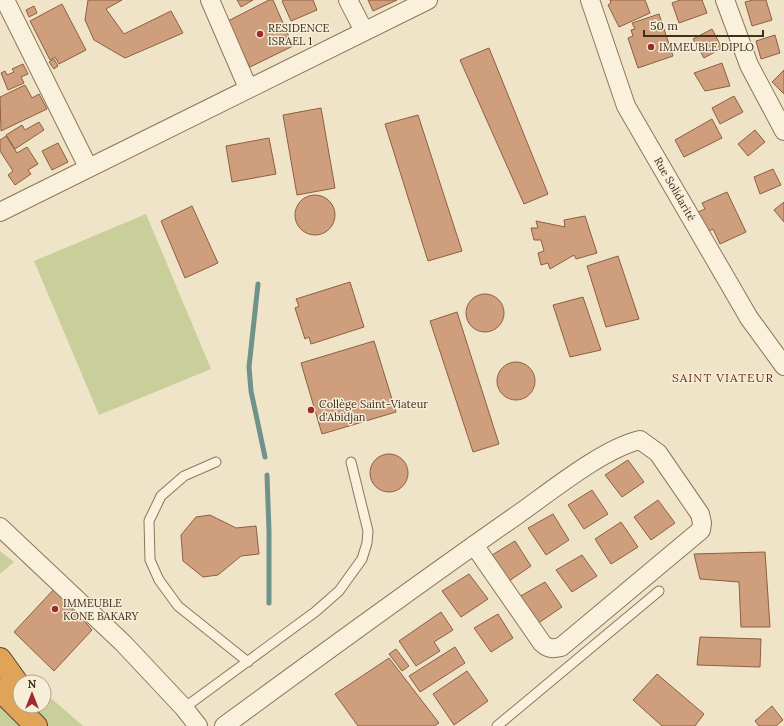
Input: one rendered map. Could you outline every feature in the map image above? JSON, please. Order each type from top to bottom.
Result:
[{"type":"highway","points":[[0,660],[12,676]]},
{"type":"highway","points":[[0,690],[36,726]]},
{"type":"highway","points":[[37,714],[44,726]]},
{"type":"street","points":[[6,0],[88,167]]},
{"type":"street","points":[[210,0],[248,88]]},
{"type":"street","points":[[348,0],[364,32]]},
{"type":"street","points":[[0,212],[88,167],[428,0]]},
{"type":"street","name":"Rue Solidarité","points":[[590,0],[626,106],[749,318],[784,366]]},
{"type":"street","points":[[725,0],[749,65],[784,132]]},
{"type":"street","points":[[224,726],[474,545],[612,450],[626,443],[640,440],[658,453],[700,514],[702,523],[701,530],[680,548],[561,647],[553,649],[548,648],[542,643],[474,545]]},
{"type":"street","points":[[0,527],[123,643],[184,708],[198,726]]},
{"type":"lane","points":[[216,462],[184,476],[161,496],[149,521],[150,560],[159,580],[178,606],[248,662]]},
{"type":"lane","points":[[184,708],[315,612],[339,591],[362,559],[367,543],[368,531],[351,462]]},
{"type":"lane","points":[[497,726],[659,591]]},
{"type":"green space","points":[[146,214],[211,369],[99,415],[34,261]]},
{"type":"green space","points":[[0,551],[14,562],[0,574]]},
{"type":"green space","points":[[0,654],[23,674],[12,674],[12,714],[52,714],[52,699],[83,726],[0,726]]},
{"type":"building","points":[[88,0],[122,0],[106,9],[124,34],[171,11],[183,33],[125,58],[94,40],[85,20]]},
{"type":"building","points":[[237,0],[253,0],[241,7]]},
{"type":"building","name":"RESIDENCE ISRAEL 1","points":[[269,0],[273,0],[293,46],[250,67],[226,22]]},
{"type":"building","points":[[313,0],[317,10],[291,21],[282,1]]},
{"type":"building","points":[[368,0],[397,0],[373,11]]},
{"type":"building","points":[[610,0],[645,0],[650,13],[619,27],[608,5],[611,3]]},
{"type":"building","points":[[680,0],[702,0],[707,13],[679,23],[672,3]]},
{"type":"building","points":[[753,0],[766,0],[772,20],[752,26],[745,2]]},
{"type":"building","points":[[62,4],[86,50],[59,64],[55,57],[50,60],[30,21]]},
{"type":"building","points":[[34,6],[37,13],[29,17],[26,10]]},
{"type":"building","name":"IMMEUBLE DIPLO","points":[[659,14],[673,56],[638,68],[628,38],[633,36],[631,30],[635,29],[632,23]]},
{"type":"building","points":[[712,29],[722,48],[704,58],[693,39]]},
{"type":"building","points":[[775,35],[780,53],[761,59],[756,41]]},
{"type":"building","points":[[489,48],[548,194],[524,204],[460,60]]},
{"type":"building","points":[[54,59],[58,66],[54,69],[49,62]]},
{"type":"building","points":[[722,63],[730,86],[705,91],[694,73]]},
{"type":"building","points":[[23,64],[28,74],[21,77],[24,83],[8,90],[1,73],[5,71],[7,75],[14,72],[12,69]]},
{"type":"building","points":[[784,70],[784,94],[772,82]]},
{"type":"building","points":[[25,85],[32,98],[39,94],[47,109],[1,131],[0,97]]},
{"type":"building","points":[[734,96],[743,112],[720,124],[712,108]]},
{"type":"building","points":[[321,108],[335,188],[297,195],[283,115]]},
{"type":"building","points":[[418,115],[462,251],[428,261],[385,124]]},
{"type":"building","points":[[712,119],[722,138],[684,157],[675,140]]},
{"type":"building","points":[[39,122],[44,130],[15,149],[6,135],[22,125],[25,130]]},
{"type":"building","points":[[755,130],[765,142],[748,156],[738,144]]},
{"type":"building","points":[[6,136],[17,153],[27,147],[38,164],[28,170],[31,174],[15,185],[8,175],[13,171],[0,151],[0,140]]},
{"type":"building","points":[[269,138],[276,174],[232,182],[226,146]]},
{"type":"building","points":[[58,143],[68,162],[52,170],[42,151]]},
{"type":"building","points":[[773,169],[781,185],[760,194],[754,177]]},
{"type":"building","points":[[727,192],[746,232],[720,244],[713,229],[707,232],[698,212],[705,209],[702,203]]},
{"type":"building","points":[[311,195],[319,195],[326,198],[332,204],[335,215],[332,226],[326,232],[319,235],[311,235],[304,232],[298,226],[295,219],[295,211],[298,204],[304,198]]},
{"type":"building","points":[[784,202],[784,222],[774,210]]},
{"type":"building","points":[[192,206],[218,263],[185,278],[161,221]]},
{"type":"building","points":[[585,216],[597,253],[576,259],[574,255],[550,269],[548,263],[541,265],[538,253],[544,251],[541,240],[534,240],[531,228],[538,228],[536,221],[565,227],[564,220]]},
{"type":"building","points":[[618,256],[639,319],[606,327],[587,266]]},
{"type":"building","points":[[350,282],[364,327],[311,344],[309,337],[305,339],[295,308],[299,306],[296,299]]},
{"type":"building","points":[[485,294],[495,297],[501,303],[504,313],[501,323],[495,329],[485,332],[475,329],[469,323],[466,313],[469,303],[475,297]]},
{"type":"building","points":[[583,297],[601,350],[570,357],[553,305]]},
{"type":"building","points":[[457,312],[499,444],[473,452],[430,321]]},
{"type":"building","points":[[374,341],[396,412],[322,434],[301,363]]},
{"type":"building","points":[[512,362],[520,362],[532,371],[535,381],[532,391],[526,397],[520,400],[512,400],[500,391],[497,385],[497,377],[506,365]]},
{"type":"building","points":[[385,454],[393,454],[405,463],[408,473],[405,483],[399,489],[393,492],[385,492],[373,483],[370,477],[370,469],[379,457]]},
{"type":"building","points":[[628,460],[644,482],[622,497],[605,475]]},
{"type":"building","points":[[592,490],[608,514],[584,529],[568,505]]},
{"type":"building","points":[[658,500],[675,523],[651,540],[634,517]]},
{"type":"building","points":[[553,514],[569,540],[546,555],[528,528]]},
{"type":"building","points":[[210,515],[236,528],[256,526],[259,554],[241,556],[218,575],[203,577],[183,561],[181,535],[196,517]]},
{"type":"building","points":[[621,522],[638,547],[611,564],[595,539]]},
{"type":"building","points":[[515,541],[531,566],[509,581],[492,555]]},
{"type":"building","points":[[765,552],[770,627],[741,627],[739,582],[700,579],[694,554]]},
{"type":"building","points":[[582,555],[597,576],[572,592],[556,570]]},
{"type":"building","points":[[469,574],[488,599],[461,617],[442,591]]},
{"type":"building","points":[[545,582],[562,607],[537,624],[519,597]]},
{"type":"building","name":"IMMEUBLE KONE BAKARY","points":[[56,587],[92,630],[54,671],[14,632]]},
{"type":"building","points":[[441,612],[453,630],[434,642],[440,651],[416,666],[399,641]]},
{"type":"building","points":[[498,614],[513,638],[491,652],[474,628]]},
{"type":"building","points":[[700,637],[761,639],[760,667],[697,665]]},
{"type":"building","points":[[455,647],[465,663],[420,692],[409,676]]},
{"type":"building","points":[[396,649],[409,666],[402,671],[389,654]]},
{"type":"building","points":[[389,658],[439,723],[434,726],[358,726],[335,694]]},
{"type":"building","points":[[467,671],[488,701],[454,725],[433,694]]},
{"type":"building","points":[[657,674],[704,714],[695,726],[662,726],[633,700]]},
{"type":"building","points":[[772,706],[783,720],[776,726],[759,726],[755,721]]},
{"type":"waterway","points":[[258,284],[249,367],[251,391],[265,457]]},
{"type":"waterway","points":[[267,475],[269,603]]},
{"type":"place","name":"RESIDENCE ISRAEL 1","points":[[260,34]]},
{"type":"place","name":"IMMEUBLE DIPLO","points":[[651,47]]},
{"type":"place","name":"Collège Saint-Viateur d'Abidjan","points":[[311,410]]},
{"type":"place","name":"IMMEUBLE KONE BAKARY","points":[[55,609]]},
{"type":"district","name":"SAINT VIATEUR","points":[[723,377]]}]
